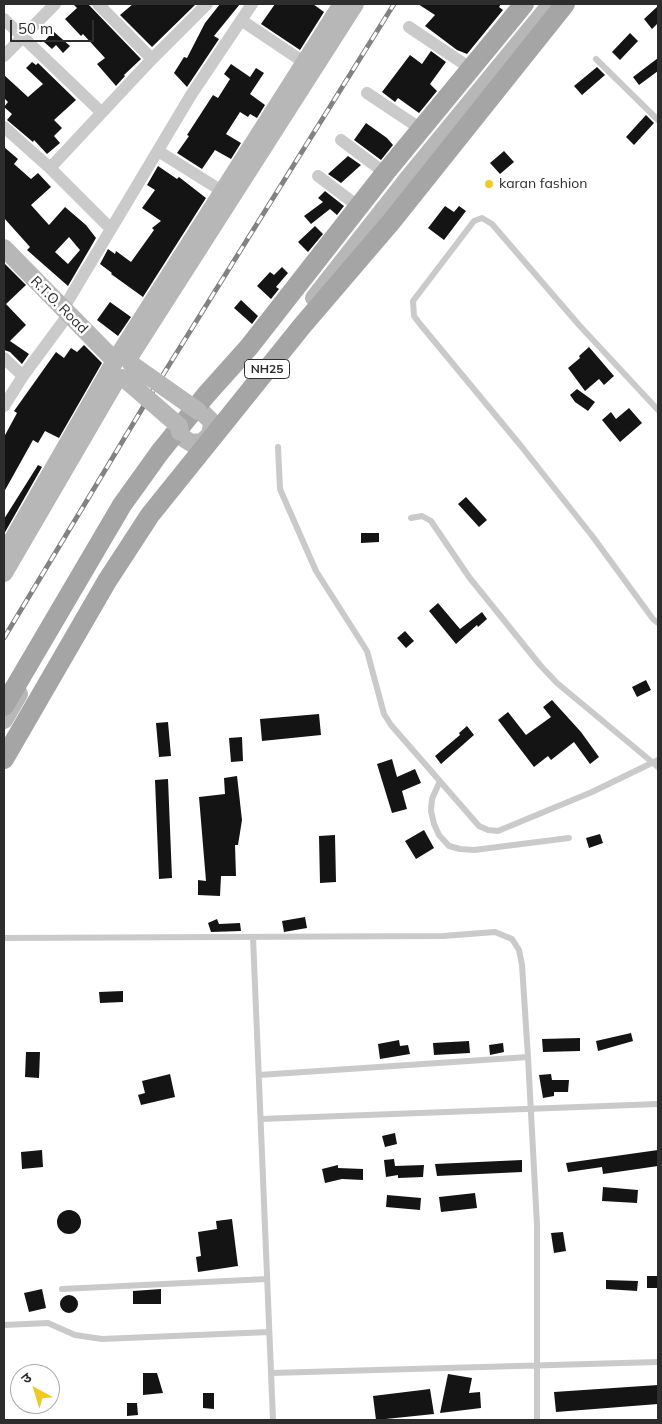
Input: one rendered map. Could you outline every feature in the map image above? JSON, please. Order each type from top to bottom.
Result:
[{"type":"main road","name":"NH25","points":[[4,759],[107,581],[150,515],[302,326],[391,222],[565,4]]},
{"type":"main road","name":"NH25","points":[[4,706],[122,506],[160,452],[206,395],[249,347],[385,173],[523,5]]},
{"type":"street","points":[[4,56],[55,4]]},
{"type":"street","points":[[98,4],[152,59]]},
{"type":"street","points":[[50,168],[101,112],[207,4]]},
{"type":"street","points":[[4,406],[66,312],[111,229],[191,95],[252,4]]},
{"type":"street","points":[[4,555],[115,361],[342,4]]},
{"type":"street","points":[[212,430],[210,420],[134,366],[130,362],[130,356],[355,4]]},
{"type":"street","points":[[4,573],[117,379],[122,378],[126,380],[186,435],[207,439],[224,416],[230,400],[236,392],[284,336],[409,177],[550,4]]},
{"type":"street","points":[[4,750],[153,500],[186,435],[181,421],[188,413],[200,412],[300,297],[433,128],[523,5]]},
{"type":"street","points":[[4,19],[101,112]]},
{"type":"street","points":[[241,20],[305,63]]},
{"type":"street","points":[[409,27],[470,68]]},
{"type":"street","points":[[367,93],[421,129]]},
{"type":"street","points":[[4,127],[50,168],[111,229]]},
{"type":"street","points":[[341,140],[385,173]]},
{"type":"street","points":[[158,151],[222,191]]},
{"type":"street","points":[[318,176],[359,207]]},
{"type":"street","name":"R.T.O. Road","points":[[4,248],[115,361]]},
{"type":"street","points":[[4,358],[23,376]]},
{"type":"street","points":[[4,720],[119,525],[143,488],[186,435]]},
{"type":"lane","points":[[596,59],[658,120]]},
{"type":"lane","points":[[658,410],[579,325],[492,224],[482,218],[474,221],[413,302],[414,316],[420,324],[521,446],[658,623]]},
{"type":"lane","points":[[278,447],[280,489],[316,571],[366,651],[384,714],[390,725],[479,826],[488,830],[498,831],[592,792],[655,761]]},
{"type":"lane","points":[[411,518],[422,516],[431,521],[469,577],[540,665],[557,683],[655,761],[658,767]]},
{"type":"lane","points":[[440,781],[432,800],[431,811],[439,835],[449,846],[474,850],[569,838]]},
{"type":"lane","points":[[4,938],[442,936],[495,932],[512,939],[519,950],[522,965],[531,1109],[537,1225],[537,1420]]},
{"type":"lane","points":[[253,937],[272,1420]]},
{"type":"lane","points":[[259,1075],[528,1058]]},
{"type":"lane","points":[[261,1119],[658,1104]]},
{"type":"lane","points":[[62,1290],[267,1279]]},
{"type":"lane","points":[[4,1325],[48,1323],[75,1335],[102,1339],[269,1332]]},
{"type":"lane","points":[[271,1373],[658,1362]]},
{"type":"building","points":[[73,4],[88,4],[141,59],[124,75],[116,86],[97,64],[105,58],[83,34],[81,36],[65,19],[77,8]]},
{"type":"building","points":[[133,4],[196,4],[152,47],[120,15]]},
{"type":"building","points":[[220,4],[240,4],[214,36],[219,39],[187,87],[174,73],[184,57],[187,58],[205,23]]},
{"type":"building","points":[[275,4],[313,4],[324,12],[300,50],[261,24]]},
{"type":"building","points":[[418,4],[501,4],[499,7],[503,10],[467,54],[457,50],[425,26],[435,15]]},
{"type":"building","points":[[658,6],[658,23],[652,29],[644,19]]},
{"type":"building","points":[[53,31],[70,46],[63,53],[56,45],[52,49],[44,42]]},
{"type":"building","points":[[630,33],[638,41],[620,60],[612,52]]},
{"type":"building","points":[[431,51],[446,62],[430,84],[437,91],[419,113],[398,98],[395,102],[382,92],[410,55],[422,64]]},
{"type":"building","points":[[658,58],[658,71],[639,85],[633,77]]},
{"type":"building","points":[[32,62],[36,65],[38,63],[76,100],[54,120],[62,128],[54,136],[60,143],[47,154],[34,140],[33,142],[7,120],[12,114],[4,107],[8,102],[4,98],[4,75],[28,97],[43,84],[26,68]]},
{"type":"building","points":[[231,64],[250,77],[256,68],[264,73],[250,94],[265,105],[257,118],[250,114],[248,117],[240,112],[226,134],[241,143],[231,159],[215,150],[202,169],[177,153],[213,95],[218,98],[230,79],[224,74]]},
{"type":"building","points":[[597,67],[605,75],[582,95],[574,86]]},
{"type":"building","points":[[646,115],[654,123],[634,145],[626,137]]},
{"type":"building","points":[[366,123],[387,138],[393,145],[381,160],[354,140]]},
{"type":"building","points":[[4,147],[18,159],[14,164],[31,179],[38,173],[51,187],[31,205],[49,225],[65,207],[86,225],[96,238],[68,286],[27,250],[30,247],[4,218]],"holes":[[[69,237],[80,250],[68,264],[55,252]]]},
{"type":"building","points":[[504,151],[514,162],[500,174],[490,163]]},
{"type":"building","points":[[348,156],[361,165],[341,183],[328,174]]},
{"type":"building","points":[[158,166],[177,179],[179,177],[206,198],[143,297],[100,264],[108,249],[115,254],[116,251],[131,262],[154,230],[152,228],[161,221],[142,208],[155,190],[147,185]]},
{"type":"building","points":[[325,191],[344,206],[337,215],[330,209],[311,224],[304,216],[323,202],[318,198]]},
{"type":"building","points":[[445,206],[454,212],[459,206],[466,211],[444,240],[428,228]]},
{"type":"building","points":[[315,226],[323,234],[308,252],[298,242]]},
{"type":"building","points":[[4,263],[26,285],[6,304],[26,325],[10,341],[29,354],[22,364],[10,352],[4,350]]},
{"type":"building","points":[[282,267],[288,273],[276,287],[279,289],[271,299],[257,286],[270,272],[274,275]]},
{"type":"building","points":[[241,300],[258,316],[252,324],[234,308]]},
{"type":"building","points":[[110,302],[131,317],[118,336],[97,320]]},
{"type":"building","points":[[84,345],[102,363],[59,438],[45,431],[38,443],[33,440],[4,492],[4,437],[17,413],[14,411],[56,352],[64,358],[71,348],[77,352]]},
{"type":"building","points":[[589,347],[614,376],[604,385],[599,379],[585,391],[568,368]]},
{"type":"building","points":[[577,389],[595,402],[588,411],[575,402],[570,395]]},
{"type":"building","points":[[629,408],[642,423],[620,442],[602,420],[611,412],[616,419]]},
{"type":"building","points":[[38,465],[42,467],[4,534],[4,519]]},
{"type":"building","points":[[466,497],[487,520],[479,527],[458,504]]},
{"type":"building","points":[[361,533],[379,533],[379,542],[361,543]]},
{"type":"building","points":[[438,603],[460,629],[482,612],[487,619],[478,627],[477,625],[456,644],[429,611]]},
{"type":"building","points":[[405,631],[414,641],[406,648],[397,638]]},
{"type":"building","points":[[646,680],[651,690],[637,697],[632,687]]},
{"type":"building","points":[[552,700],[581,732],[599,757],[590,764],[574,742],[551,760],[548,756],[534,767],[498,720],[508,712],[526,735],[551,717],[543,707]]},
{"type":"building","points":[[319,714],[321,735],[262,741],[260,719]]},
{"type":"building","points":[[168,722],[171,756],[159,757],[156,723]]},
{"type":"building","points":[[467,726],[474,735],[441,764],[435,756],[460,735],[459,733]]},
{"type":"building","points":[[242,737],[243,761],[231,762],[229,738]]},
{"type":"building","points":[[392,759],[397,777],[415,769],[421,783],[402,791],[407,809],[392,813],[377,764]]},
{"type":"building","points":[[237,776],[242,820],[238,845],[235,845],[236,876],[221,876],[220,896],[198,895],[198,880],[206,881],[199,797],[225,794],[224,778]]},
{"type":"building","points":[[168,779],[172,878],[159,879],[155,780]]},
{"type":"building","points":[[424,830],[434,848],[416,859],[405,841]]},
{"type":"building","points":[[600,834],[603,843],[589,848],[586,838]]},
{"type":"building","points":[[335,835],[336,882],[320,883],[319,836]]},
{"type":"building","points":[[305,917],[307,928],[284,932],[282,921]]},
{"type":"building","points":[[217,919],[219,924],[240,923],[241,931],[211,932],[208,923]]},
{"type":"building","points":[[123,991],[123,1002],[100,1003],[99,992]]},
{"type":"building","points":[[631,1033],[633,1041],[598,1051],[596,1041]]},
{"type":"building","points":[[580,1038],[580,1051],[543,1052],[542,1039]]},
{"type":"building","points":[[399,1040],[400,1046],[408,1045],[410,1054],[380,1059],[378,1044]]},
{"type":"building","points":[[469,1041],[470,1053],[434,1055],[433,1043]]},
{"type":"building","points":[[503,1043],[504,1052],[490,1055],[489,1045]]},
{"type":"building","points":[[26,1052],[40,1052],[39,1078],[25,1077]]},
{"type":"building","points":[[170,1074],[175,1097],[141,1105],[138,1095],[145,1093],[142,1081]]},
{"type":"building","points":[[551,1074],[552,1080],[569,1080],[568,1092],[554,1092],[554,1096],[543,1098],[539,1075]]},
{"type":"building","points":[[395,1133],[397,1144],[385,1147],[382,1136]]},
{"type":"building","points":[[42,1150],[43,1167],[22,1169],[21,1152]]},
{"type":"building","points":[[658,1150],[658,1166],[603,1174],[602,1167],[568,1172],[566,1163]]},
{"type":"building","points":[[394,1159],[395,1166],[424,1165],[423,1177],[398,1178],[398,1175],[386,1177],[384,1160]]},
{"type":"building","points":[[522,1160],[522,1172],[437,1176],[435,1164]]},
{"type":"building","points":[[338,1165],[338,1168],[363,1169],[363,1180],[342,1179],[325,1183],[322,1169]]},
{"type":"building","points":[[603,1187],[638,1190],[637,1203],[602,1201]]},
{"type":"building","points":[[475,1193],[477,1208],[441,1212],[439,1197]]},
{"type":"building","points":[[387,1195],[421,1198],[420,1210],[386,1207]]},
{"type":"building","points":[[69,1210],[78,1213],[81,1222],[78,1231],[69,1234],[60,1231],[57,1222],[60,1213]]},
{"type":"building","points":[[232,1219],[238,1266],[198,1272],[196,1257],[201,1256],[198,1232],[217,1229],[216,1221]]},
{"type":"building","points":[[563,1232],[566,1251],[554,1253],[551,1233]]},
{"type":"building","points":[[647,1276],[658,1276],[658,1288],[647,1288]]},
{"type":"building","points":[[606,1280],[638,1281],[637,1291],[606,1289]]},
{"type":"building","points":[[42,1289],[46,1308],[29,1312],[24,1293]]},
{"type":"building","points":[[161,1289],[161,1304],[133,1304],[133,1291]]},
{"type":"building","points":[[69,1295],[75,1298],[78,1304],[75,1310],[69,1313],[63,1310],[60,1304],[63,1298]]},
{"type":"building","points":[[143,1373],[157,1373],[163,1393],[143,1395]]},
{"type":"building","points":[[448,1374],[472,1378],[469,1393],[480,1392],[481,1408],[440,1413]]},
{"type":"building","points":[[658,1385],[658,1404],[556,1412],[554,1392]]},
{"type":"building","points":[[430,1389],[434,1414],[376,1420],[373,1396]]},
{"type":"building","points":[[203,1393],[214,1393],[214,1409],[203,1408]]},
{"type":"building","points":[[127,1403],[137,1403],[138,1415],[127,1416]]},
{"type":"railway","points":[[4,638],[151,394],[394,4]]},
{"type":"place","name":"karan fashion","points":[[489,184]]}]
